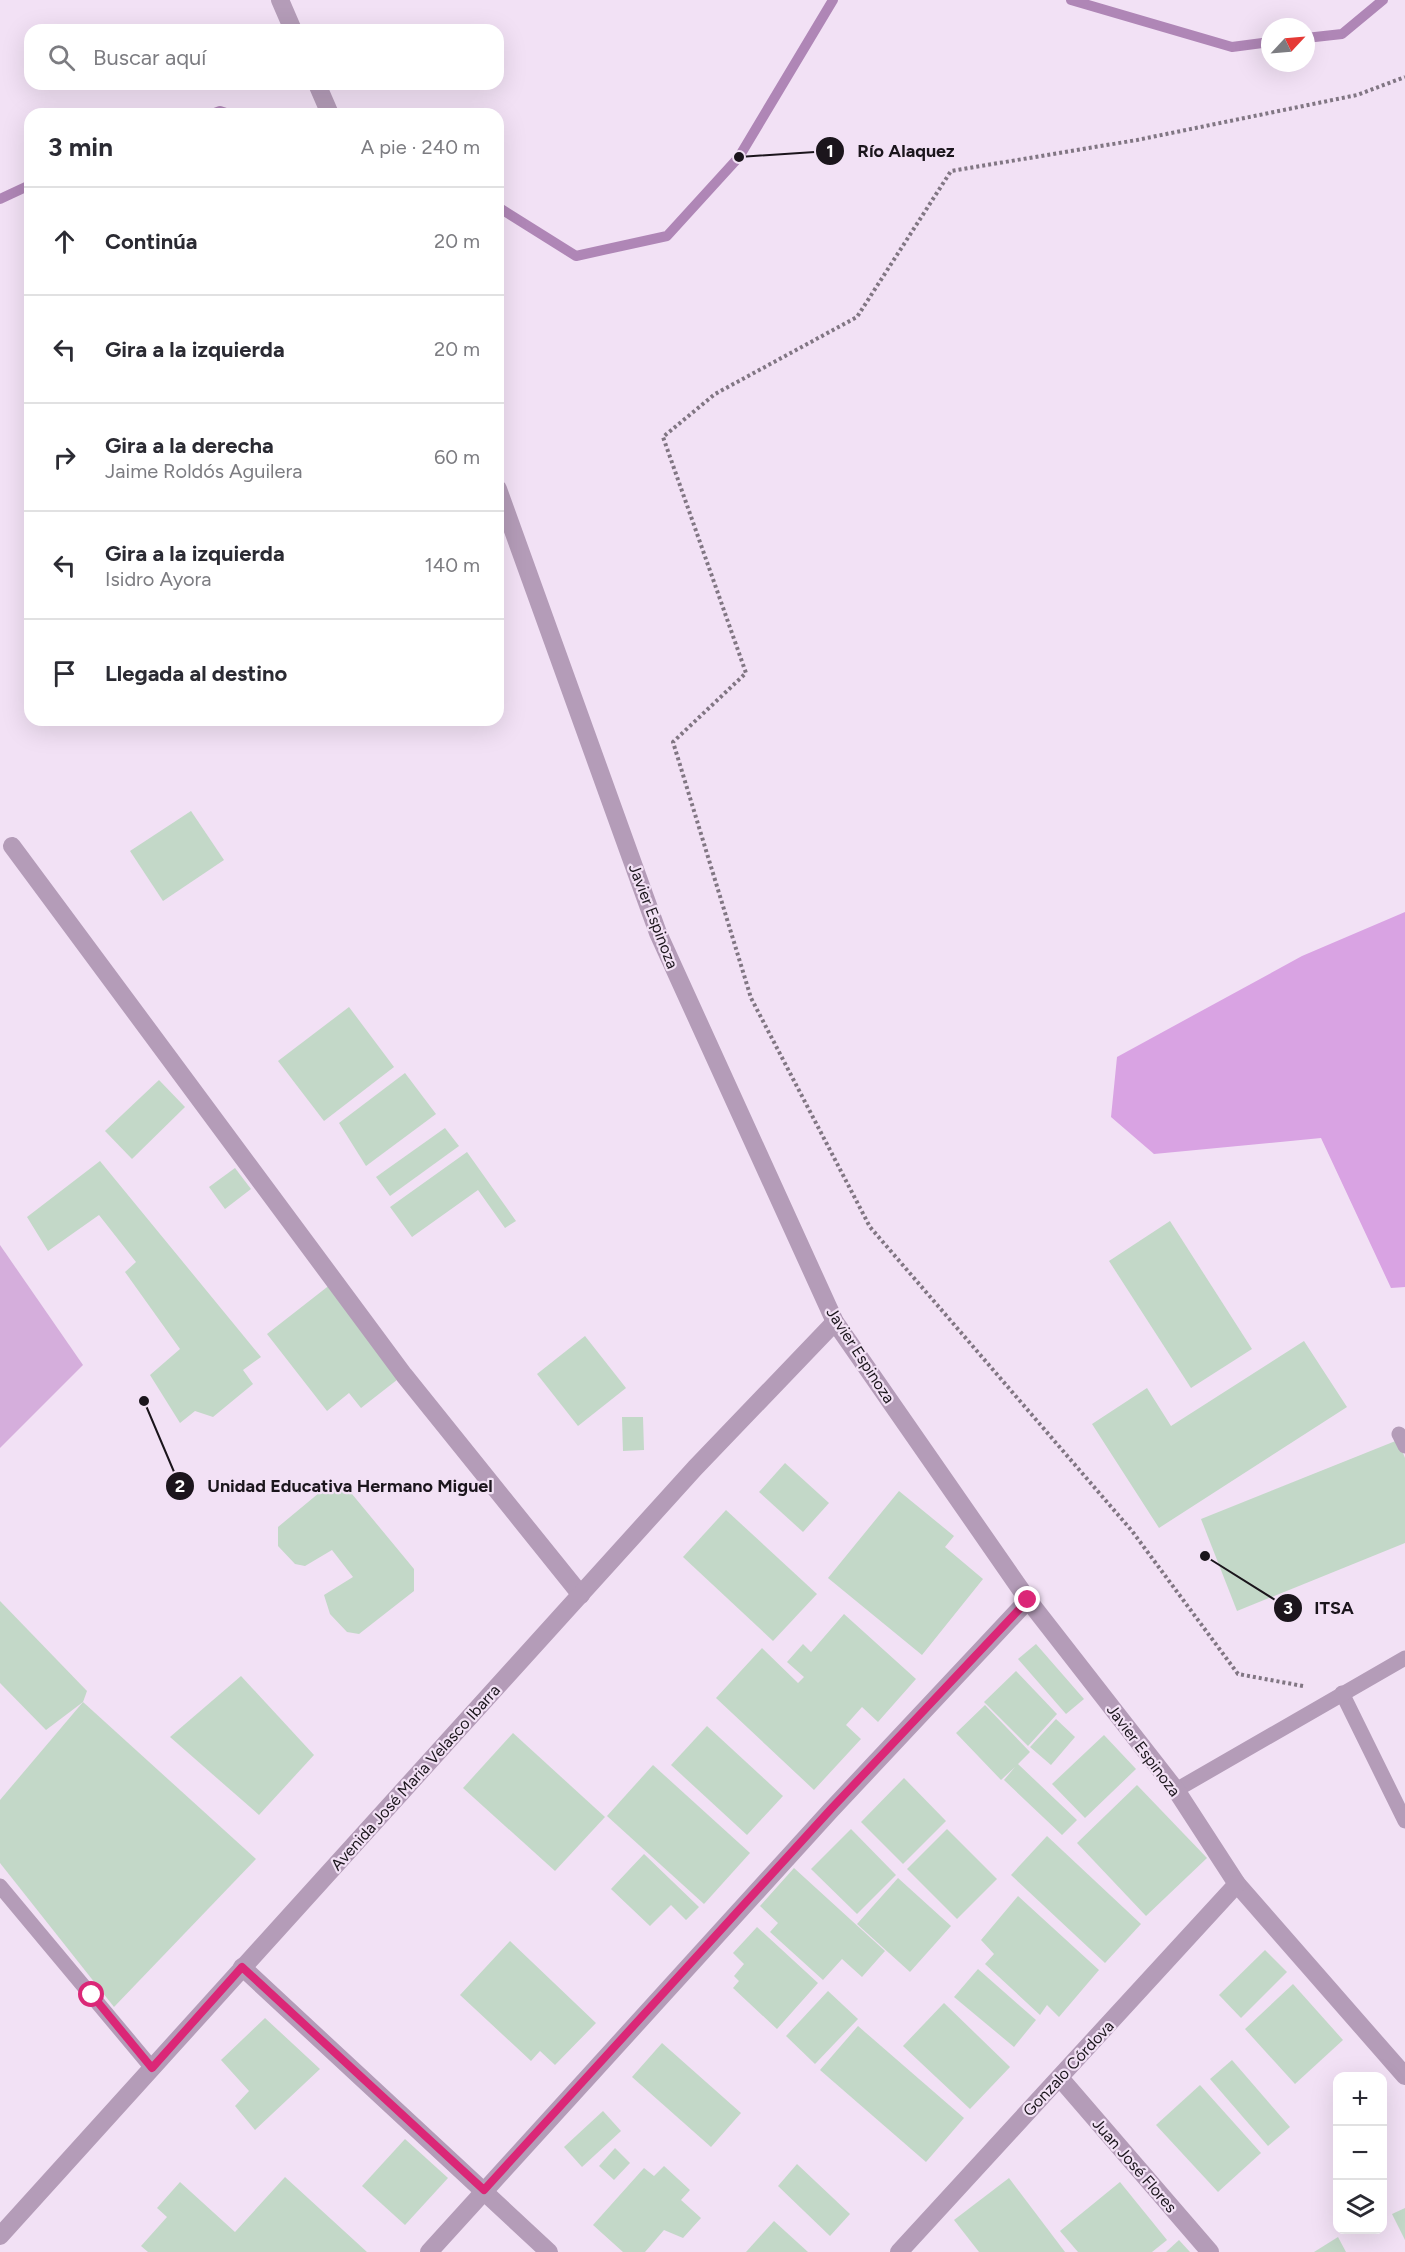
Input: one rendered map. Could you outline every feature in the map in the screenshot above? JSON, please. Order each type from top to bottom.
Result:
[{"type":"street","points":[[280,0],[290,24]]},
{"type":"street","points":[[320,90],[327,108]]},
{"type":"street","name":"Javier Espinoza","points":[[504,506],[658,933],[835,1322],[1028,1600],[1176,1790],[1237,1884],[1405,2076]]},
{"type":"street","points":[[12,846],[404,1376],[581,1595]]},
{"type":"street","name":"Avenida José Maria Velasco Ibarra","points":[[0,2236],[695,1468],[835,1322]]},
{"type":"street","points":[[429,2252],[831,1809],[1028,1600]]},
{"type":"street","name":"Gonzalo Córdova","points":[[898,2252],[1237,1884]]},
{"type":"street","points":[[242,1967],[549,2252]]},
{"type":"street","name":"Juan José Flores","points":[[1060,2078],[1210,2252]]},
{"type":"lane","points":[[1176,1790],[1405,1658]]},
{"type":"lane","points":[[1342,1693],[1405,1821]]},
{"type":"lane","points":[[0,1886],[152,2068]]},
{"type":"path","points":[[1342,1693],[1238,1674],[1132,1531],[870,1227],[751,998],[673,742],[746,673],[663,437],[715,394],[857,317],[951,171],[1137,140],[1357,95],[1405,77]]},
{"type":"shaded area","points":[[1405,912],[1405,1287],[1391,1288],[1321,1138],[1154,1154],[1111,1117],[1117,1057],[1302,956]]},
{"type":"shaded area","points":[[0,1245],[83,1365],[0,1448]]},
{"type":"building","points":[[191,811],[224,860],[163,901],[130,851]]},
{"type":"building","points":[[349,1007],[394,1067],[324,1121],[278,1061]]},
{"type":"building","points":[[405,1073],[436,1114],[366,1166],[339,1123]]},
{"type":"building","points":[[159,1080],[185,1107],[132,1159],[105,1131]]},
{"type":"building","points":[[445,1128],[459,1146],[390,1196],[376,1177]]},
{"type":"building","points":[[467,1152],[516,1221],[505,1228],[478,1190],[412,1237],[390,1207]]},
{"type":"building","points":[[100,1161],[261,1357],[243,1370],[253,1384],[213,1417],[195,1411],[180,1423],[150,1375],[180,1349],[125,1272],[136,1262],[99,1215],[48,1251],[27,1217]]},
{"type":"building","points":[[235,1168],[251,1189],[225,1209],[209,1187]]},
{"type":"building","points":[[1170,1221],[1252,1349],[1191,1388],[1109,1261]]},
{"type":"building","points":[[331,1284],[402,1376],[361,1408],[349,1393],[327,1411],[267,1334]]},
{"type":"building","points":[[585,1336],[626,1388],[578,1426],[537,1374]]},
{"type":"building","points":[[1304,1341],[1347,1407],[1159,1528],[1092,1424],[1147,1388],[1171,1426]]},
{"type":"building","points":[[622,1417],[643,1417],[644,1450],[623,1451]]},
{"type":"building","points":[[1398,1440],[1405,1458],[1405,1543],[1237,1611],[1201,1519]]},
{"type":"building","points":[[785,1463],[829,1503],[803,1532],[759,1492]]},
{"type":"building","points":[[325,1488],[347,1488],[414,1569],[414,1591],[359,1634],[347,1632],[330,1614],[324,1595],[353,1577],[332,1550],[305,1566],[295,1564],[278,1546],[278,1527]]},
{"type":"building","points":[[899,1491],[954,1536],[945,1547],[983,1579],[922,1655],[828,1578]]},
{"type":"building","points":[[726,1510],[817,1594],[773,1641],[683,1557]]},
{"type":"building","points":[[0,1601],[87,1691],[83,1702],[46,1730],[0,1683]]},
{"type":"building","points":[[844,1614],[916,1679],[878,1722],[862,1707],[846,1725],[861,1739],[814,1790],[716,1698],[762,1648],[798,1683],[804,1677],[787,1662],[803,1644],[811,1652]]},
{"type":"building","points":[[1036,1644],[1084,1699],[1066,1714],[1018,1659]]},
{"type":"building","points":[[1016,1671],[1057,1714],[1028,1746],[984,1702]]},
{"type":"building","points":[[241,1676],[314,1755],[259,1815],[170,1737]]},
{"type":"building","points":[[83,1702],[256,1859],[114,2007],[0,1863],[0,1800]]},
{"type":"building","points":[[985,1705],[1030,1752],[1018,1764],[1077,1820],[1062,1835],[1004,1780],[1015,1767],[1001,1780],[956,1733]]},
{"type":"building","points":[[1056,1719],[1075,1737],[1051,1765],[1030,1747]]},
{"type":"building","points":[[707,1726],[783,1796],[747,1835],[671,1765]]},
{"type":"building","points":[[513,1733],[605,1817],[555,1871],[463,1788]]},
{"type":"building","points":[[1104,1735],[1136,1769],[1085,1818],[1052,1784]]},
{"type":"building","points":[[653,1765],[750,1853],[704,1904],[607,1816]]},
{"type":"building","points":[[904,1778],[946,1821],[903,1864],[861,1822]]},
{"type":"building","points":[[1137,1785],[1207,1858],[1146,1916],[1077,1843]]},
{"type":"building","points":[[851,1829],[896,1875],[857,1914],[811,1869]]},
{"type":"building","points":[[947,1829],[997,1879],[957,1919],[907,1869]]},
{"type":"building","points":[[1047,1836],[1141,1924],[1105,1963],[1011,1875]]},
{"type":"building","points":[[644,1854],[699,1907],[686,1920],[671,1905],[650,1926],[611,1889]]},
{"type":"building","points":[[794,1868],[885,1951],[862,1977],[842,1959],[823,1980],[770,1932],[778,1923],[760,1906]]},
{"type":"building","points":[[898,1878],[951,1926],[910,1972],[857,1924]]},
{"type":"building","points":[[1018,1896],[1099,1970],[1059,2017],[1047,2005],[1040,2015],[985,1964],[994,1954],[981,1940]]},
{"type":"building","points":[[757,1927],[818,1983],[777,2029],[733,1988],[739,1981],[734,1976],[744,1964],[733,1953]]},
{"type":"building","points":[[510,1941],[596,2023],[555,2065],[540,2051],[531,2061],[460,1995]]},
{"type":"building","points":[[1265,1950],[1287,1972],[1241,2018],[1219,1995]]},
{"type":"building","points":[[978,1969],[1036,2020],[1014,2047],[954,1997]]},
{"type":"building","points":[[1293,1984],[1343,2040],[1295,2084],[1245,2029]]},
{"type":"building","points":[[828,1991],[858,2019],[815,2064],[786,2036]]},
{"type":"building","points":[[944,2003],[1010,2067],[970,2109],[903,2046]]},
{"type":"building","points":[[265,2018],[320,2069],[255,2130],[235,2106],[249,2091],[221,2060]]},
{"type":"building","points":[[858,2026],[964,2118],[926,2162],[820,2070]]},
{"type":"building","points":[[662,2043],[741,2113],[711,2147],[632,2077]]},
{"type":"building","points":[[1232,2060],[1290,2127],[1268,2146],[1210,2079]]},
{"type":"building","points":[[1200,2085],[1261,2153],[1218,2192],[1156,2125]]},
{"type":"building","points":[[603,2111],[621,2131],[582,2167],[564,2147]]},
{"type":"building","points":[[405,2139],[448,2178],[405,2225],[362,2186]]},
{"type":"building","points":[[615,2148],[630,2163],[614,2180],[599,2166]]},
{"type":"building","points":[[797,2164],[850,2214],[830,2236],[778,2186]]},
{"type":"building","points":[[664,2166],[690,2190],[681,2200],[701,2218],[683,2238],[664,2230],[645,2252],[623,2252],[593,2225],[644,2168],[654,2176]]},
{"type":"building","points":[[285,2177],[367,2252],[148,2252],[141,2246],[167,2217],[157,2208],[180,2182],[235,2232]]},
{"type":"building","points":[[1009,2178],[1065,2252],[979,2252],[954,2220]]},
{"type":"building","points":[[1120,2182],[1167,2240],[1152,2252],[1078,2252],[1060,2231]]},
{"type":"building","points":[[1405,2208],[1405,2240],[1392,2214]]},
{"type":"building","points":[[774,2221],[808,2252],[746,2252]]},
{"type":"building","points":[[1338,2237],[1346,2252],[1314,2252]]},
{"type":"building","points":[[1179,2240],[1190,2252],[1166,2252]]},
{"type":"waterway","points":[[504,211],[576,256],[667,236],[739,157],[833,0]]},
{"type":"waterway","points":[[1071,0],[1232,47],[1261,43]]},
{"type":"waterway","points":[[1315,37],[1342,34],[1383,0]]},
{"type":"waterway","points":[[0,199],[24,188]]},
{"type":"place","name":"Río Alaquez","points":[[739,157]]},
{"type":"place","name":"Unidad Educativa Hermano Miguel","points":[[144,1401]]},
{"type":"place","name":"ITSA","points":[[1205,1556]]},
{"type":"route","points":[[92,1995],[152,2068],[242,1967],[484,2190],[831,1809],[1028,1600]]}]
